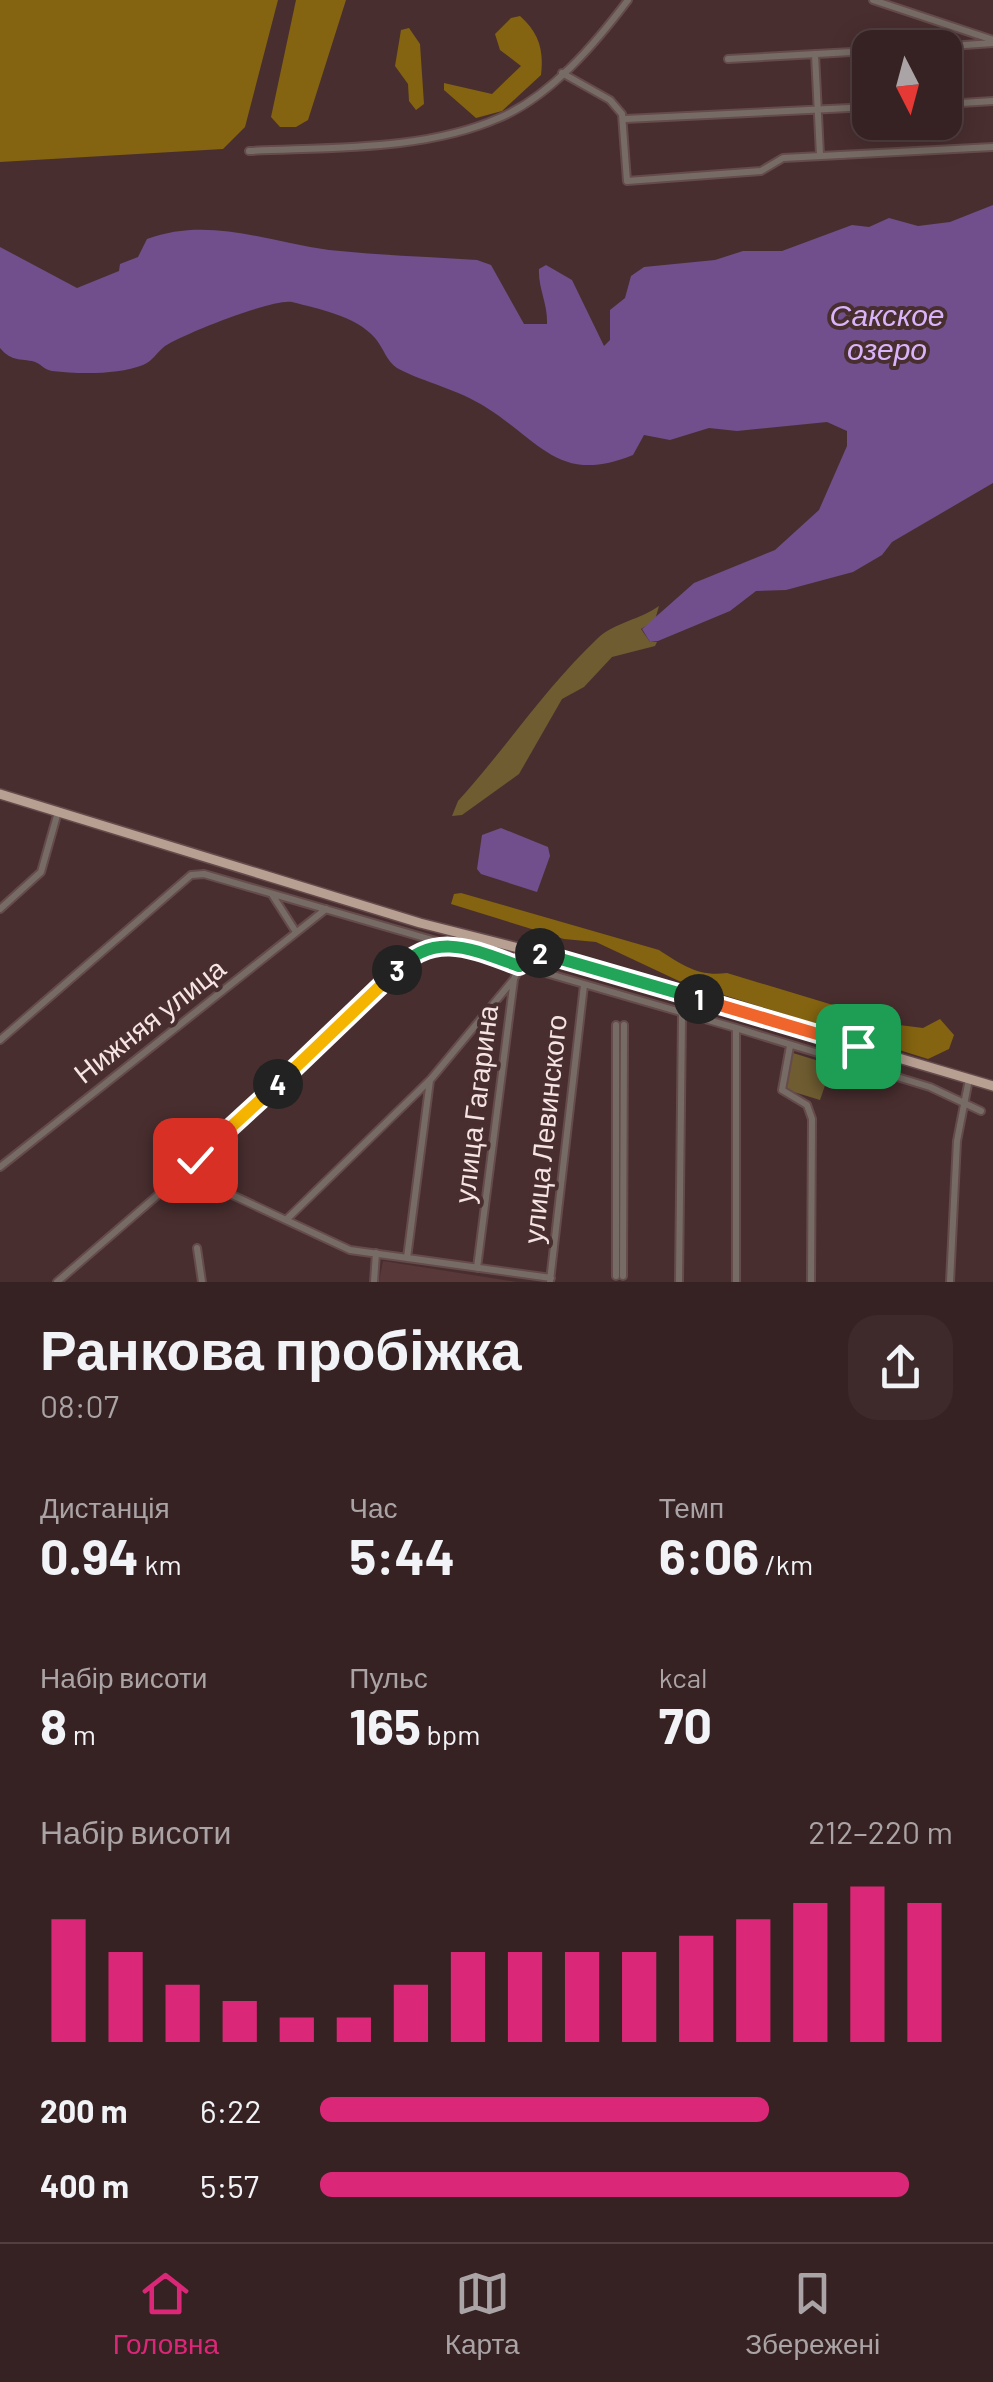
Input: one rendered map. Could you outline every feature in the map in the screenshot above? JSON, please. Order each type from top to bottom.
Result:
[{"type":"main road","points":[[0,794],[420,922],[993,1086]]},
{"type":"street","points":[[249,150],[411,140],[482,124],[510,113],[562,74],[628,0]]},
{"type":"street","points":[[873,0],[993,42]]},
{"type":"street","points":[[962,45],[993,42]]},
{"type":"street","points":[[728,60],[852,51]]},
{"type":"street","points":[[815,54],[820,156]]},
{"type":"street","points":[[562,74],[610,100],[624,119],[626,182],[761,170],[783,158],[993,147]]},
{"type":"street","points":[[962,103],[993,101]]},
{"type":"street","points":[[624,119],[852,108]]},
{"type":"street","points":[[0,909],[41,872],[58,811]]},
{"type":"street","points":[[204,874],[209,856]]},
{"type":"street","points":[[0,1040],[190,876],[204,874],[736,1028],[962,1100],[981,1111]]},
{"type":"street","points":[[272,895],[296,932]]},
{"type":"street","name":"Нижняя улица","points":[[0,1167],[327,908]]},
{"type":"street","points":[[57,1282],[160,1194],[412,954],[444,943]]},
{"type":"street","name":"улица Гагарина","points":[[477,1268],[514,979],[528,950]]},
{"type":"street","points":[[288,1219],[430,1079],[514,979]]},
{"type":"street","name":"улица Левинского","points":[[551,1281],[584,984]]},
{"type":"street","points":[[679,1282],[682,1014],[687,996]]},
{"type":"street","points":[[619,1276],[620,1025]]},
{"type":"street","points":[[736,1028],[736,1282]]},
{"type":"street","points":[[790,1046],[782,1090],[808,1105],[812,1120],[811,1282]]},
{"type":"street","points":[[950,1282],[962,1100],[969,1078]]},
{"type":"street","points":[[407,1258],[430,1079]]},
{"type":"street","points":[[195,1160],[212,1186]]},
{"type":"street","points":[[160,1194],[212,1186],[338,1246],[551,1281]]},
{"type":"street","points":[[197,1248],[202,1282]]},
{"type":"street","points":[[374,1282],[376,1254]]},
{"type":"shaded area","points":[[0,0],[278,0],[245,127],[223,149],[0,162]]},
{"type":"shaded area","points":[[296,0],[346,0],[308,120],[296,127],[280,127],[271,117]]},
{"type":"shaded area","points":[[520,16],[539,42],[541,75],[502,111],[476,118],[444,90],[444,83],[492,94],[521,66],[500,50],[495,34],[511,18]]},
{"type":"shaded area","points":[[409,28],[420,44],[424,104],[416,110],[409,101],[408,84],[395,66],[401,30]]},
{"type":"shaded area","points":[[659,606],[655,620],[641,629],[650,642],[657,642],[655,646],[612,657],[584,687],[562,699],[519,774],[462,815],[452,816],[458,801],[579,657],[604,633]]},
{"type":"shaded area","points":[[454,894],[659,950],[699,971],[727,973],[899,1025],[923,1028],[940,1019],[954,1035],[949,1049],[928,1059],[679,981],[596,942],[564,939],[451,904]]},
{"type":"shaded area","points":[[793,1053],[832,1065],[820,1100],[784,1089]]},
{"type":"shaded area","points":[[383,1261],[517,1282],[379,1282]]},
{"type":"water","name":"Сакское озеро","points":[[993,205],[993,483],[892,542],[882,555],[853,572],[786,590],[756,591],[730,611],[658,641],[650,642],[642,629],[694,583],[775,550],[819,510],[847,446],[847,431],[827,422],[737,431],[709,428],[670,440],[644,435],[633,455],[608,463],[569,462],[553,456],[476,401],[397,368],[375,338],[358,324],[292,302],[249,311],[208,326],[165,346],[146,363],[122,371],[52,371],[35,362],[11,357],[0,348],[0,247],[77,288],[119,271],[120,264],[138,257],[147,239],[193,230],[238,233],[329,250],[477,260],[491,265],[524,324],[547,324],[539,276],[539,269],[546,265],[572,280],[604,346],[610,340],[610,310],[625,298],[631,276],[644,267],[715,260],[743,251],[782,251],[852,225],[869,227],[889,218],[918,226],[950,222]]},
{"type":"water","points":[[501,828],[548,847],[550,856],[537,892],[481,874],[477,869],[482,835]]},
{"type":"route","points":[[195,1160],[412,954],[444,943],[519,966],[528,950],[858,1046]]}]
